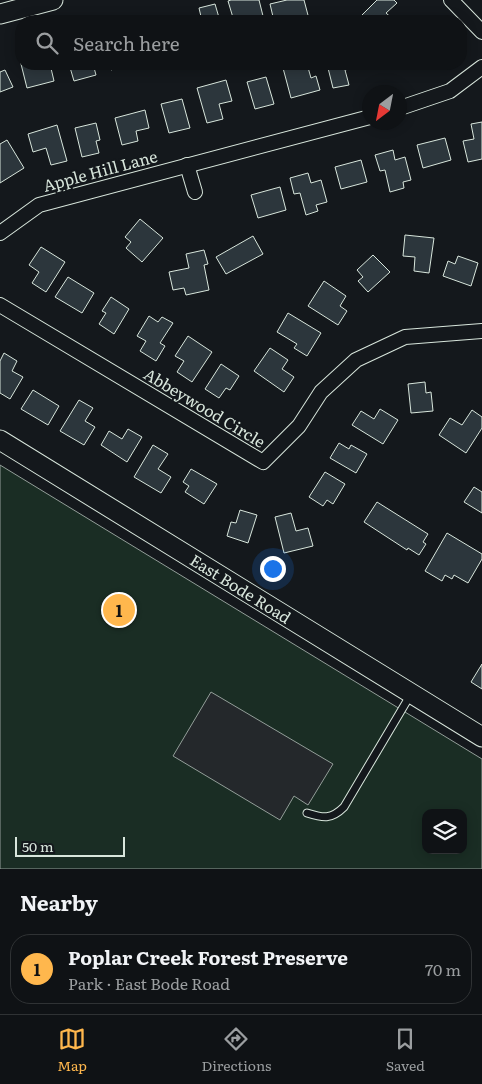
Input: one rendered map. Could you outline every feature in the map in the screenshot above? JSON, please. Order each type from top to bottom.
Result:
[{"type":"street","points":[[0,14],[53,0]]},
{"type":"street","points":[[451,0],[466,15]]},
{"type":"street","points":[[467,17],[482,32]]},
{"type":"street","points":[[407,106],[450,91],[482,67]]},
{"type":"street","name":"Apple Hill Lane","points":[[0,233],[39,205],[362,119]]},
{"type":"street","points":[[187,165],[195,192]]},
{"type":"street","name":"Abbeywood Circle","points":[[0,305],[263,462],[299,426],[321,392],[356,360],[405,337],[481,334]]},
{"type":"street","name":"East Bode Road","points":[[0,440],[482,737]]},
{"type":"lane","points":[[307,813],[328,817],[337,814],[344,807],[411,693]]},
{"type":"green space","points":[[0,465],[482,759],[482,869],[0,869]]},
{"type":"shaded area","points":[[211,692],[333,764],[308,805],[294,796],[280,820],[173,756]]},
{"type":"building","points":[[259,0],[263,15],[232,15],[228,1]]},
{"type":"building","points":[[287,0],[304,0],[308,15],[273,15],[270,4]]},
{"type":"building","points":[[377,0],[394,0],[397,3],[386,13],[388,15],[362,15]]},
{"type":"building","points":[[215,4],[218,15],[201,15],[199,8]]},
{"type":"building","points":[[5,70],[13,87],[0,92],[0,72]]},
{"type":"building","points":[[22,70],[51,70],[54,81],[27,88]]},
{"type":"building","points":[[71,70],[95,70],[96,75],[74,81]]},
{"type":"building","points":[[284,70],[309,70],[311,78],[316,76],[320,90],[291,98]]},
{"type":"building","points":[[328,70],[345,70],[349,85],[333,88]]},
{"type":"building","points":[[266,77],[274,104],[255,109],[247,82]]},
{"type":"building","points":[[226,80],[232,101],[219,104],[223,119],[207,123],[197,88]]},
{"type":"building","points":[[182,99],[190,128],[169,133],[161,104]]},
{"type":"building","points":[[145,110],[149,128],[136,131],[138,141],[122,145],[115,118]]},
{"type":"building","points":[[482,122],[482,159],[468,162],[463,141],[474,139],[471,124]]},
{"type":"building","points":[[96,123],[100,140],[96,141],[99,153],[82,157],[75,128]]},
{"type":"building","points":[[57,125],[67,161],[51,165],[46,148],[33,152],[28,134]]},
{"type":"building","points":[[445,138],[451,160],[423,168],[417,145]]},
{"type":"building","points":[[7,140],[24,168],[0,183],[0,144]]},
{"type":"building","points":[[393,150],[395,160],[405,157],[411,180],[403,182],[404,188],[390,192],[385,170],[380,171],[375,155]]},
{"type":"building","points":[[361,160],[367,182],[341,189],[335,167]]},
{"type":"building","points":[[308,173],[311,183],[321,180],[327,202],[316,205],[318,211],[306,215],[300,193],[294,194],[290,178]]},
{"type":"building","points":[[280,187],[286,210],[258,218],[251,195]]},
{"type":"building","points":[[140,219],[163,238],[142,262],[126,248],[131,242],[125,237]]},
{"type":"building","points":[[405,235],[434,238],[429,273],[414,271],[415,257],[403,256]]},
{"type":"building","points":[[253,236],[263,254],[226,274],[216,257]]},
{"type":"building","points":[[41,247],[65,262],[46,292],[32,283],[39,272],[29,265]]},
{"type":"building","points":[[204,250],[208,264],[204,265],[209,290],[186,295],[184,288],[173,290],[169,272],[189,268],[186,254]]},
{"type":"building","points":[[373,255],[390,272],[368,292],[358,281],[363,277],[357,270]]},
{"type":"building","points":[[458,256],[478,263],[471,286],[443,276],[448,261],[455,264]]},
{"type":"building","points":[[68,277],[94,293],[82,313],[55,297]]},
{"type":"building","points":[[324,281],[346,296],[340,306],[347,311],[338,325],[308,306]]},
{"type":"building","points":[[111,297],[129,309],[114,334],[99,324],[106,313],[102,311]]},
{"type":"building","points":[[288,313],[321,333],[307,356],[294,348],[297,344],[277,332]]},
{"type":"building","points":[[149,316],[158,322],[162,317],[173,323],[160,343],[165,346],[156,361],[140,351],[146,341],[137,336]]},
{"type":"building","points":[[188,336],[212,352],[192,382],[177,372],[184,361],[175,356]]},
{"type":"building","points":[[270,348],[288,360],[282,369],[294,377],[284,392],[254,371]]},
{"type":"building","points":[[4,353],[17,361],[12,371],[23,377],[10,399],[0,393],[0,361]]},
{"type":"building","points":[[221,364],[239,376],[230,390],[226,388],[219,398],[205,389]]},
{"type":"building","points":[[425,382],[426,393],[431,392],[433,411],[411,413],[408,384]]},
{"type":"building","points":[[33,390],[59,406],[48,425],[21,409]]},
{"type":"building","points":[[79,400],[93,408],[85,421],[95,427],[84,445],[60,431]]},
{"type":"building","points":[[380,409],[398,420],[383,444],[352,425],[361,411],[374,419]]},
{"type":"building","points":[[472,410],[482,417],[482,428],[466,453],[439,435],[450,418],[462,425]]},
{"type":"building","points":[[128,429],[142,437],[127,462],[101,445],[109,431],[122,439]]},
{"type":"building","points":[[339,443],[349,449],[351,445],[367,454],[356,473],[330,458]]},
{"type":"building","points":[[153,445],[168,454],[158,469],[171,477],[161,493],[134,477]]},
{"type":"building","points":[[191,469],[217,484],[204,504],[185,492],[189,486],[183,482]]},
{"type":"building","points":[[325,472],[345,484],[333,504],[327,500],[323,506],[309,497]]},
{"type":"building","points":[[474,487],[482,492],[482,513],[464,502]]},
{"type":"building","points":[[377,502],[428,534],[423,542],[426,544],[419,555],[408,548],[407,550],[364,522]]},
{"type":"building","points":[[240,510],[257,515],[248,543],[227,536],[231,522],[236,523]]},
{"type":"building","points":[[291,513],[296,531],[308,528],[313,546],[284,553],[275,517]]},
{"type":"building","points":[[447,533],[482,554],[482,559],[468,583],[454,575],[452,579],[445,575],[442,581],[425,571]]},
{"type":"building","points":[[482,664],[482,689],[471,682]]},
{"type":"place","name":"Poplar Creek Forest Preserve","points":[[119,610]]}]
